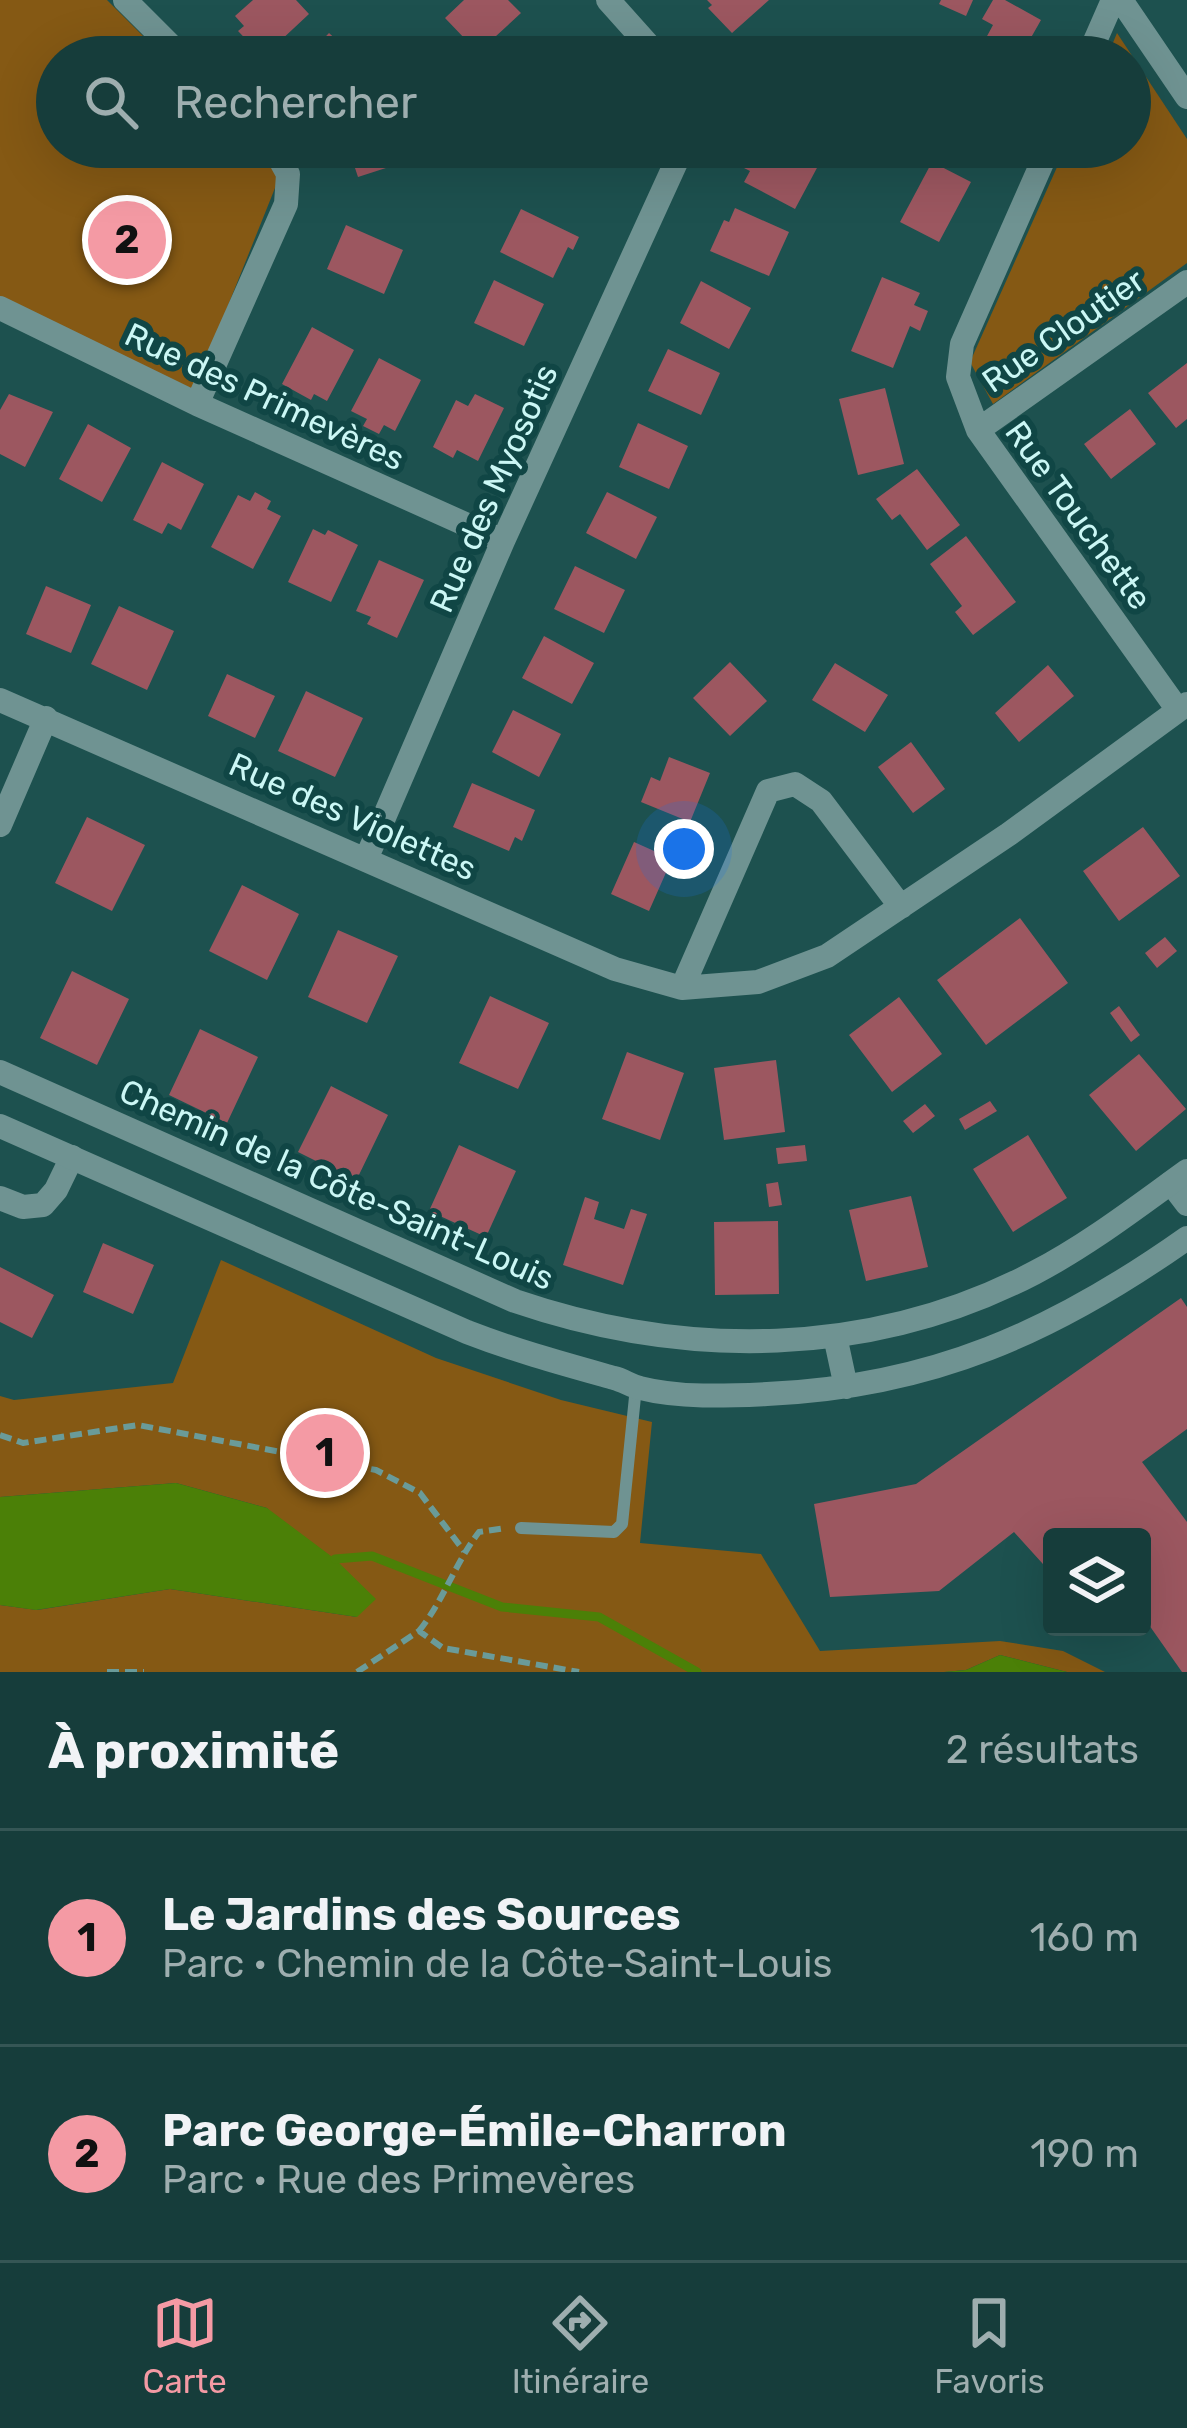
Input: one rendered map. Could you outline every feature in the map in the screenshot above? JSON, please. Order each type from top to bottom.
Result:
[{"type":"street","points":[[125,0],[161,36]]},
{"type":"street","points":[[608,0],[640,36]]},
{"type":"street","points":[[1099,36],[1117,0],[1143,36]]},
{"type":"street","points":[[1151,47],[1187,97]]},
{"type":"street","points":[[197,404],[286,204],[285,168]]},
{"type":"street","name":"Rue des Myosotis","points":[[367,857],[503,541],[673,168]]},
{"type":"street","name":"Rue Touchette","points":[[1039,168],[962,344],[958,377],[978,430],[1183,707]]},
{"type":"street","name":"Rue Cloutier","points":[[978,430],[1187,282]]},
{"type":"street","name":"Rue des Primevères","points":[[0,308],[197,404],[503,541]]},
{"type":"street","name":"Rue des Violettes","points":[[0,700],[615,969],[682,988],[758,982],[827,956],[1010,835],[1183,707]]},
{"type":"street","points":[[0,825],[46,718]]},
{"type":"street","points":[[682,988],[768,791],[795,784],[821,802],[901,907]]},
{"type":"street","name":"Chemin de la Côte-Saint-Louis","points":[[0,1072],[481,1287],[554,1315],[690,1341],[835,1336],[918,1318],[1014,1282],[1084,1244],[1179,1177]]},
{"type":"street","points":[[0,1126],[532,1357],[619,1378],[636,1387],[714,1395],[846,1387],[936,1367],[1046,1326],[1118,1286],[1187,1238]]},
{"type":"street","points":[[0,1198],[22,1208],[44,1205],[72,1157]]},
{"type":"street","points":[[1179,1177],[1187,1204]]},
{"type":"street","points":[[835,1336],[846,1387]]},
{"type":"lane","points":[[521,1528],[614,1532],[622,1524],[636,1387]]},
{"type":"path","points":[[0,1435],[23,1443],[138,1425],[376,1470],[420,1493],[464,1551]]},
{"type":"path","points":[[357,1672],[418,1631],[440,1606],[464,1551],[478,1532],[521,1528]]},
{"type":"path","points":[[418,1631],[443,1648],[579,1672]]},
{"type":"path","points":[[107,1672],[144,1672]]},
{"type":"shaded area","points":[[0,0],[107,0],[143,36],[36,36],[36,168],[276,168],[281,173],[193,393],[0,308]]},
{"type":"shaded area","points":[[1151,84],[1187,139],[1187,263],[993,404],[970,362],[1057,168],[1151,168]]},
{"type":"shaded area","points":[[221,1260],[436,1358],[561,1400],[652,1422],[640,1543],[761,1554],[820,1651],[1000,1641],[1063,1651],[1105,1672],[1067,1672],[1000,1655],[966,1670],[944,1672],[0,1672],[0,1605],[37,1610],[170,1589],[357,1617],[267,1508],[176,1483],[0,1497],[0,1396],[14,1400],[173,1383]]},
{"type":"shaded area","points":[[176,1483],[267,1508],[335,1559],[376,1599],[357,1617],[170,1589],[36,1610],[0,1605],[0,1497]]},
{"type":"shaded area","points":[[1000,1655],[1067,1672],[944,1672],[966,1670]]},
{"type":"building","points":[[253,0],[296,0],[309,14],[285,36],[243,36],[238,31],[244,26],[235,16]]},
{"type":"building","points":[[464,0],[508,0],[521,13],[496,36],[462,36],[445,18]]},
{"type":"building","points":[[707,0],[769,0],[732,33],[708,8],[712,5]]},
{"type":"building","points":[[941,0],[973,0],[966,16],[939,4]]},
{"type":"building","points":[[993,0],[1005,0],[1041,20],[1032,36],[987,36],[993,25],[982,19]]},
{"type":"building","points":[[355,168],[386,168],[358,177]]},
{"type":"building","points":[[744,168],[817,168],[795,209],[744,182],[750,171]]},
{"type":"building","points":[[929,168],[944,168],[971,182],[939,242],[900,222]]},
{"type":"building","points":[[735,208],[789,232],[769,276],[710,251]]},
{"type":"building","points":[[521,209],[579,237],[573,250],[568,247],[553,278],[500,252]]},
{"type":"building","points":[[346,225],[403,250],[384,294],[327,269]]},
{"type":"building","points":[[882,277],[920,293],[914,305],[928,311],[920,331],[910,326],[893,368],[851,351]]},
{"type":"building","points":[[494,280],[544,304],[524,346],[474,323]]},
{"type":"building","points":[[701,281],[751,308],[729,349],[680,323]]},
{"type":"building","points":[[312,327],[354,350],[327,401],[314,394],[311,400],[282,384]]},
{"type":"building","points":[[668,349],[720,373],[701,415],[648,391]]},
{"type":"building","points":[[379,358],[421,380],[395,431],[384,425],[379,434],[363,426],[367,419],[351,411]]},
{"type":"building","points":[[1187,363],[1187,419],[1176,428],[1148,393]]},
{"type":"building","points":[[885,388],[904,464],[858,475],[839,399]]},
{"type":"building","points":[[9,394],[53,412],[25,467],[0,454],[0,410]]},
{"type":"building","points":[[475,394],[504,408],[478,461],[457,450],[453,458],[433,447],[456,400],[468,406]]},
{"type":"building","points":[[1130,409],[1156,444],[1111,479],[1084,444]]},
{"type":"building","points":[[638,423],[688,446],[669,489],[619,467]]},
{"type":"building","points":[[88,424],[131,448],[102,502],[59,479]]},
{"type":"building","points":[[162,462],[204,484],[181,530],[168,523],[162,534],[133,520]]},
{"type":"building","points":[[917,469],[960,525],[927,550],[900,514],[892,520],[876,499]]},
{"type":"building","points":[[255,492],[271,501],[267,509],[281,516],[253,569],[211,547],[238,495],[250,501]]},
{"type":"building","points":[[607,492],[657,517],[636,559],[586,533]]},
{"type":"building","points":[[313,529],[325,535],[328,530],[358,545],[331,602],[288,582]]},
{"type":"building","points":[[966,536],[1016,602],[973,635],[955,612],[962,606],[930,564]]},
{"type":"building","points":[[379,560],[424,580],[397,638],[367,624],[371,617],[356,611]]},
{"type":"building","points":[[575,566],[625,590],[604,633],[554,609]]},
{"type":"building","points":[[46,586],[91,605],[71,653],[26,634]]},
{"type":"building","points":[[119,606],[174,631],[147,690],[91,664]]},
{"type":"building","points":[[544,636],[594,663],[572,704],[522,678]]},
{"type":"building","points":[[730,662],[767,701],[730,736],[693,698]]},
{"type":"building","points":[[835,663],[888,695],[865,732],[812,700]]},
{"type":"building","points":[[1048,665],[1074,696],[1019,742],[995,713]]},
{"type":"building","points":[[227,674],[275,696],[255,738],[208,716]]},
{"type":"building","points":[[306,691],[363,718],[335,777],[278,751]]},
{"type":"building","points":[[513,710],[561,734],[539,777],[492,752]]},
{"type":"building","points":[[911,742],[945,789],[913,813],[878,767]]},
{"type":"building","points":[[669,757],[710,773],[690,822],[641,802],[651,777],[660,781]]},
{"type":"building","points":[[472,783],[535,810],[522,841],[515,837],[509,851],[453,827]]},
{"type":"building","points":[[87,817],[145,845],[112,911],[55,883]]},
{"type":"building","points":[[1143,827],[1180,876],[1119,921],[1083,871]]},
{"type":"building","points":[[634,842],[672,859],[649,911],[611,894]]},
{"type":"building","points":[[242,885],[299,914],[267,980],[209,951]]},
{"type":"building","points":[[1020,918],[1068,983],[986,1045],[937,980]]},
{"type":"building","points":[[338,930],[398,956],[367,1023],[308,997]]},
{"type":"building","points":[[1165,937],[1177,951],[1157,968],[1145,953]]},
{"type":"building","points":[[72,971],[129,999],[97,1065],[40,1038]]},
{"type":"building","points":[[490,996],[549,1023],[518,1089],[459,1063]]},
{"type":"building","points":[[899,997],[942,1054],[892,1092],[849,1035]]},
{"type":"building","points":[[1119,1006],[1140,1035],[1131,1042],[1110,1013]]},
{"type":"building","points":[[200,1029],[258,1057],[227,1123],[169,1095]]},
{"type":"building","points":[[627,1052],[684,1073],[660,1140],[602,1119]]},
{"type":"building","points":[[1139,1054],[1186,1109],[1136,1151],[1089,1095]]},
{"type":"building","points":[[776,1060],[785,1132],[724,1140],[714,1068]]},
{"type":"building","points":[[331,1086],[388,1115],[356,1181],[298,1152]]},
{"type":"building","points":[[990,1101],[997,1111],[965,1130],[959,1119]]},
{"type":"building","points":[[925,1104],[935,1116],[913,1133],[903,1121]]},
{"type":"building","points":[[1028,1135],[1067,1198],[1013,1232],[973,1169]]},
{"type":"building","points":[[459,1145],[516,1171],[486,1237],[429,1211]]},
{"type":"building","points":[[805,1145],[807,1161],[778,1164],[776,1148]]},
{"type":"building","points":[[778,1182],[782,1205],[769,1207],[766,1184]]},
{"type":"building","points":[[911,1196],[928,1267],[866,1281],[849,1210]]},
{"type":"building","points":[[585,1197],[599,1202],[594,1219],[624,1229],[631,1209],[647,1214],[623,1285],[563,1265]]},
{"type":"building","points":[[778,1221],[779,1294],[715,1295],[714,1222]]},
{"type":"building","points":[[103,1243],[154,1265],[133,1314],[83,1292]]},
{"type":"building","points":[[0,1267],[54,1295],[32,1338],[0,1322]]},
{"type":"building","points":[[1181,1298],[1187,1307],[1187,1429],[1142,1462],[1187,1522],[1187,1672],[1182,1672],[1151,1628],[1151,1528],[1043,1528],[1043,1564],[1014,1532],[939,1591],[830,1597],[814,1504],[916,1484]]},
{"type":"waterway","points":[[335,1559],[372,1556],[502,1607],[599,1617],[697,1672]]},
{"type":"place","name":"Parc George-Émile-Charron","points":[[127,240]]},
{"type":"place","name":"Le Jardins des Sources","points":[[325,1453]]}]
